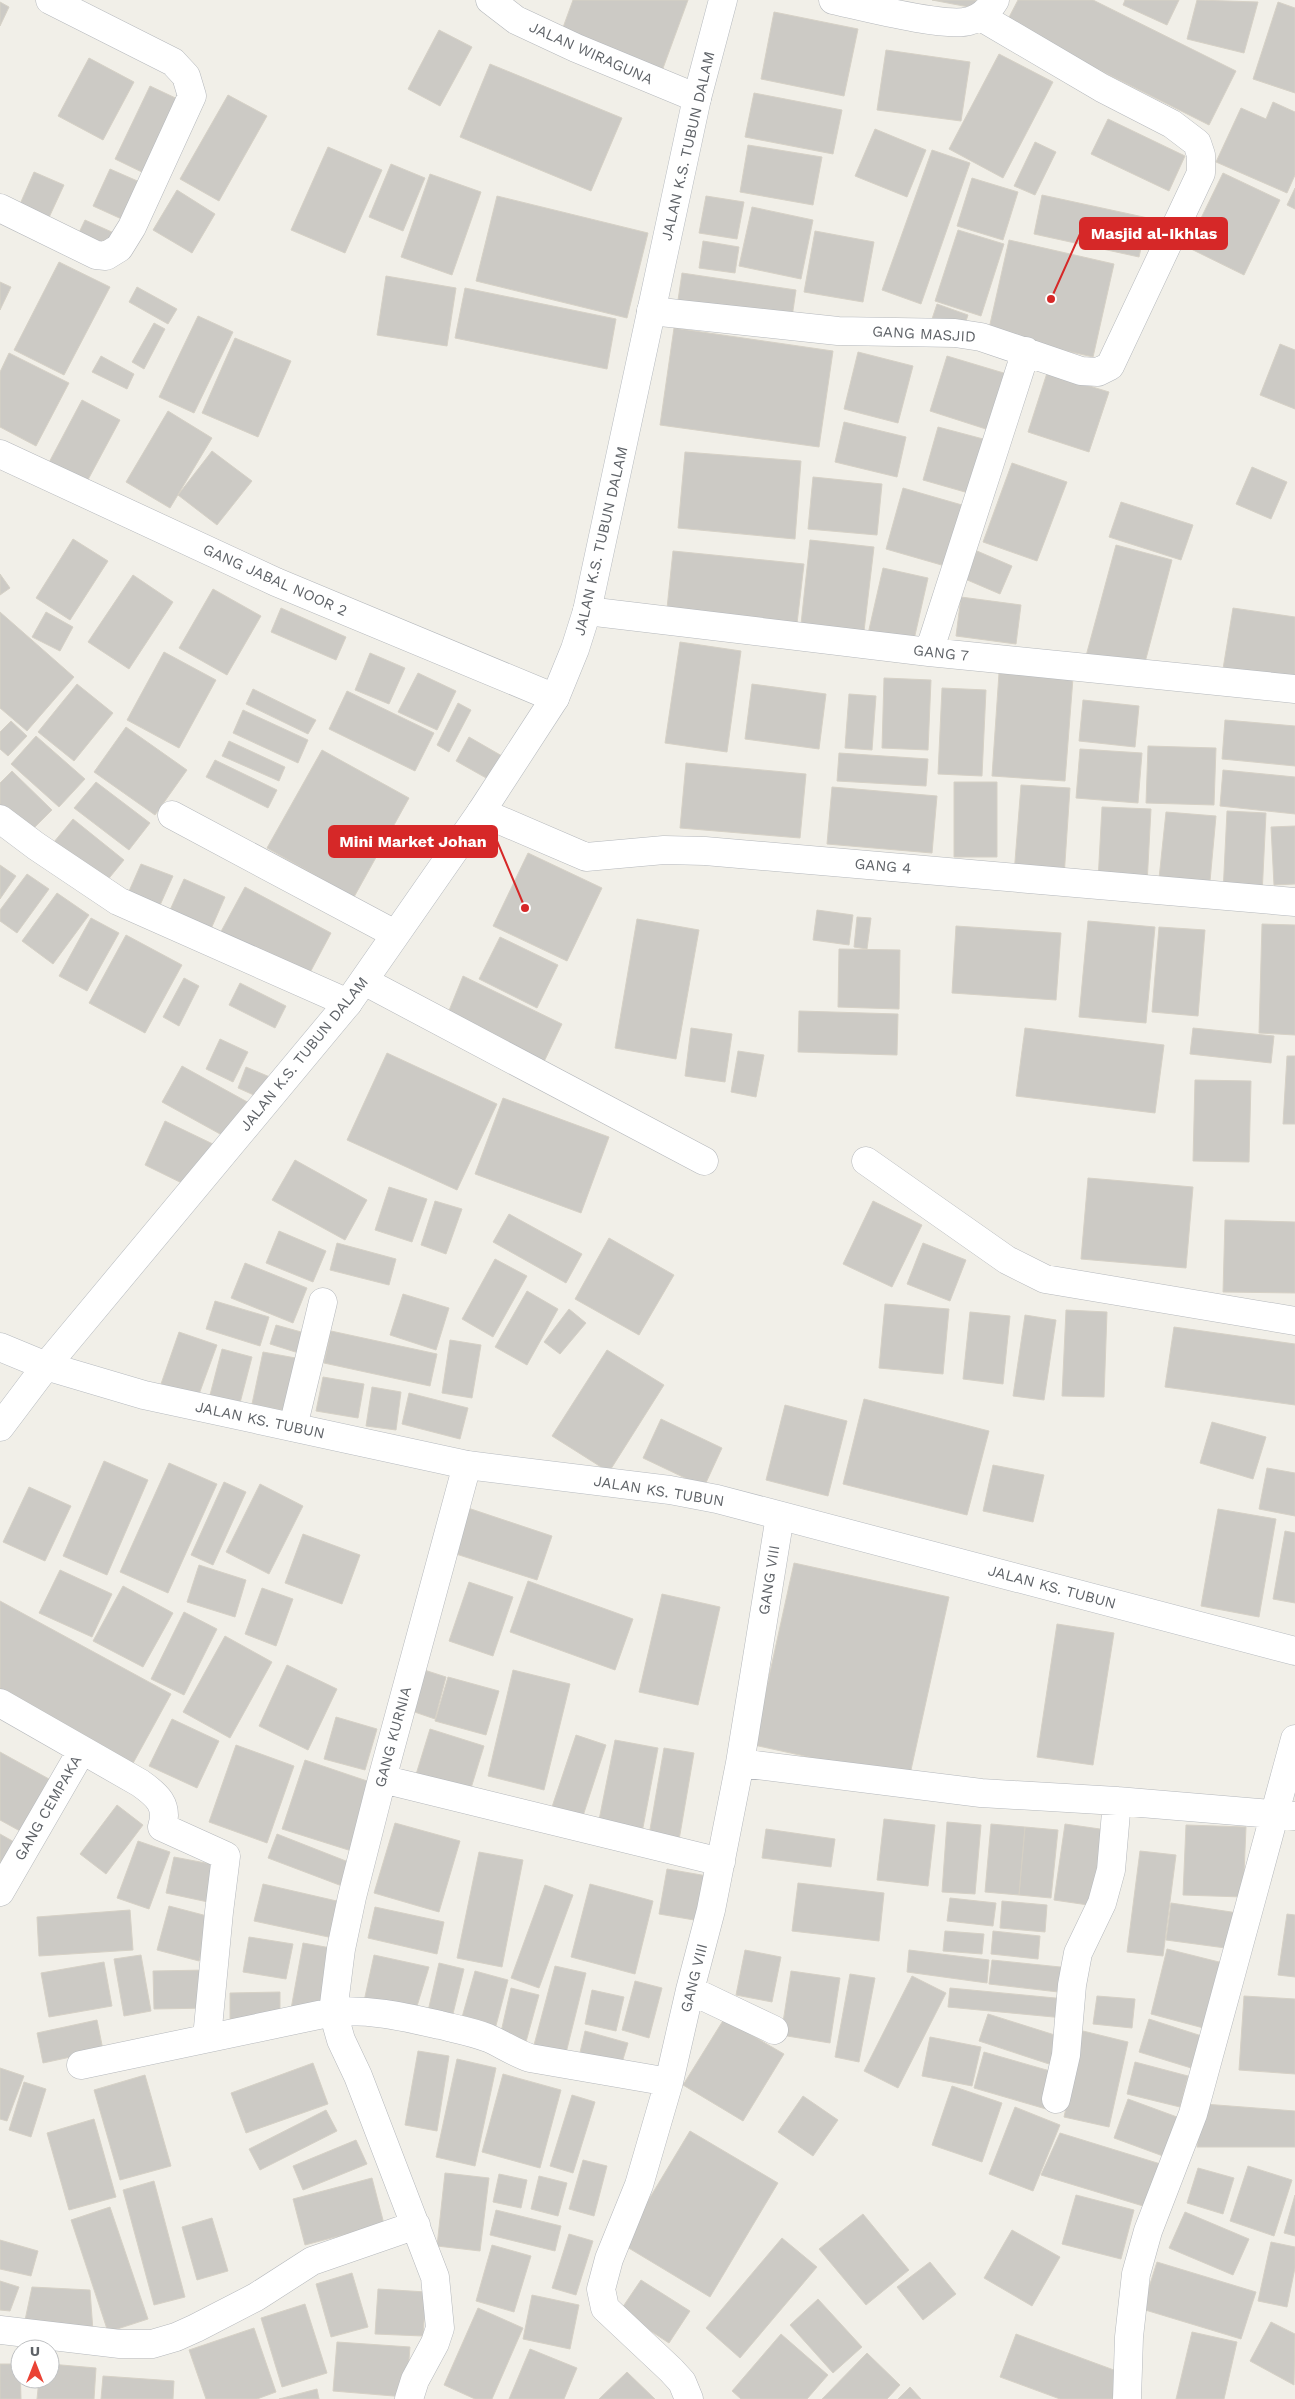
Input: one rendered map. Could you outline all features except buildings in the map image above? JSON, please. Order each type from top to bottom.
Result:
[{"type":"street","points":[[0,208],[96,255],[112,254],[119,248],[132,227],[192,96],[186,76],[173,62],[50,0]]},
{"type":"street","name":"JALAN WIRAGUNA","points":[[490,0],[516,20],[576,48],[697,98]]},
{"type":"street","name":"JALAN K.S. TUBUN DALAM","points":[[0,1427],[46,1366],[348,1004],[481,812],[555,698],[575,650],[587,612],[697,98],[723,0]]},
{"type":"street","points":[[833,0],[948,22],[968,22],[988,8]]},
{"type":"street","name":"GANG MASJID","points":[[651,311],[838,331],[955,333],[981,337],[1081,371],[1098,372],[1110,366],[1201,173],[1197,143],[1172,124],[1102,88],[988,8]]},
{"type":"street","points":[[929,652],[1026,351]]},
{"type":"street","name":"GANG JABAL NOOR 2","points":[[0,454],[276,582],[555,698]]},
{"type":"street","name":"GANG 7","points":[[587,612],[929,652],[1295,689]]},
{"type":"street","name":"GANG 4","points":[[481,812],[586,857],[664,850],[705,851],[1295,902]]},
{"type":"street","points":[[172,815],[395,934]]},
{"type":"street","points":[[0,819],[44,852],[118,901],[348,1004]]},
{"type":"street","points":[[364,981],[704,1161]]},
{"type":"street","points":[[866,1161],[1007,1260],[1045,1279],[1295,1321]]},
{"type":"street","points":[[292,1427],[323,1302]]},
{"type":"street","name":"JALAN KS. TUBUN","points":[[0,1347],[46,1366],[144,1395],[467,1465],[670,1490],[717,1499],[1295,1650]]},
{"type":"street","name":"GANG KURNIA","points":[[333,2012],[341,1949],[382,1779],[467,1465]]},
{"type":"street","name":"GANG VIII","points":[[689,2399],[682,2382],[677,2376],[605,2308],[600,2296],[602,2280],[639,2185],[669,2082],[711,1910],[740,1763],[780,1516]]},
{"type":"street","points":[[0,1704],[154,1793],[165,1809],[162,1827],[226,1856],[207,2038]]},
{"type":"street","points":[[1127,2399],[1129,2337],[1136,2274],[1148,2231],[1194,2114],[1284,1815],[1295,1739]]},
{"type":"street","name":"GANG CEMPAKA","points":[[0,1892],[82,1750]]},
{"type":"street","points":[[740,1763],[980,1793],[1117,1801],[1284,1815]]},
{"type":"street","points":[[382,1779],[721,1862]]},
{"type":"street","points":[[1056,2099],[1066,2055],[1072,1985],[1078,1953],[1102,1903],[1111,1870],[1117,1801]]},
{"type":"street","points":[[690,1990],[774,2030]]},
{"type":"street","points":[[81,2065],[333,2012],[361,2011],[394,2014],[481,2036],[516,2054],[530,2058],[669,2082]]},
{"type":"street","points":[[333,2012],[341,2040],[358,2076],[435,2276],[440,2328],[435,2343],[415,2380],[409,2399]]},
{"type":"street","points":[[0,2330],[120,2344],[160,2342],[205,2324],[256,2297],[312,2261],[416,2225]]},
{"type":"place","name":"Masjid al-Ikhlas","points":[[1051,299]]},
{"type":"place","name":"Mini Market Johan","points":[[525,908]]}]
